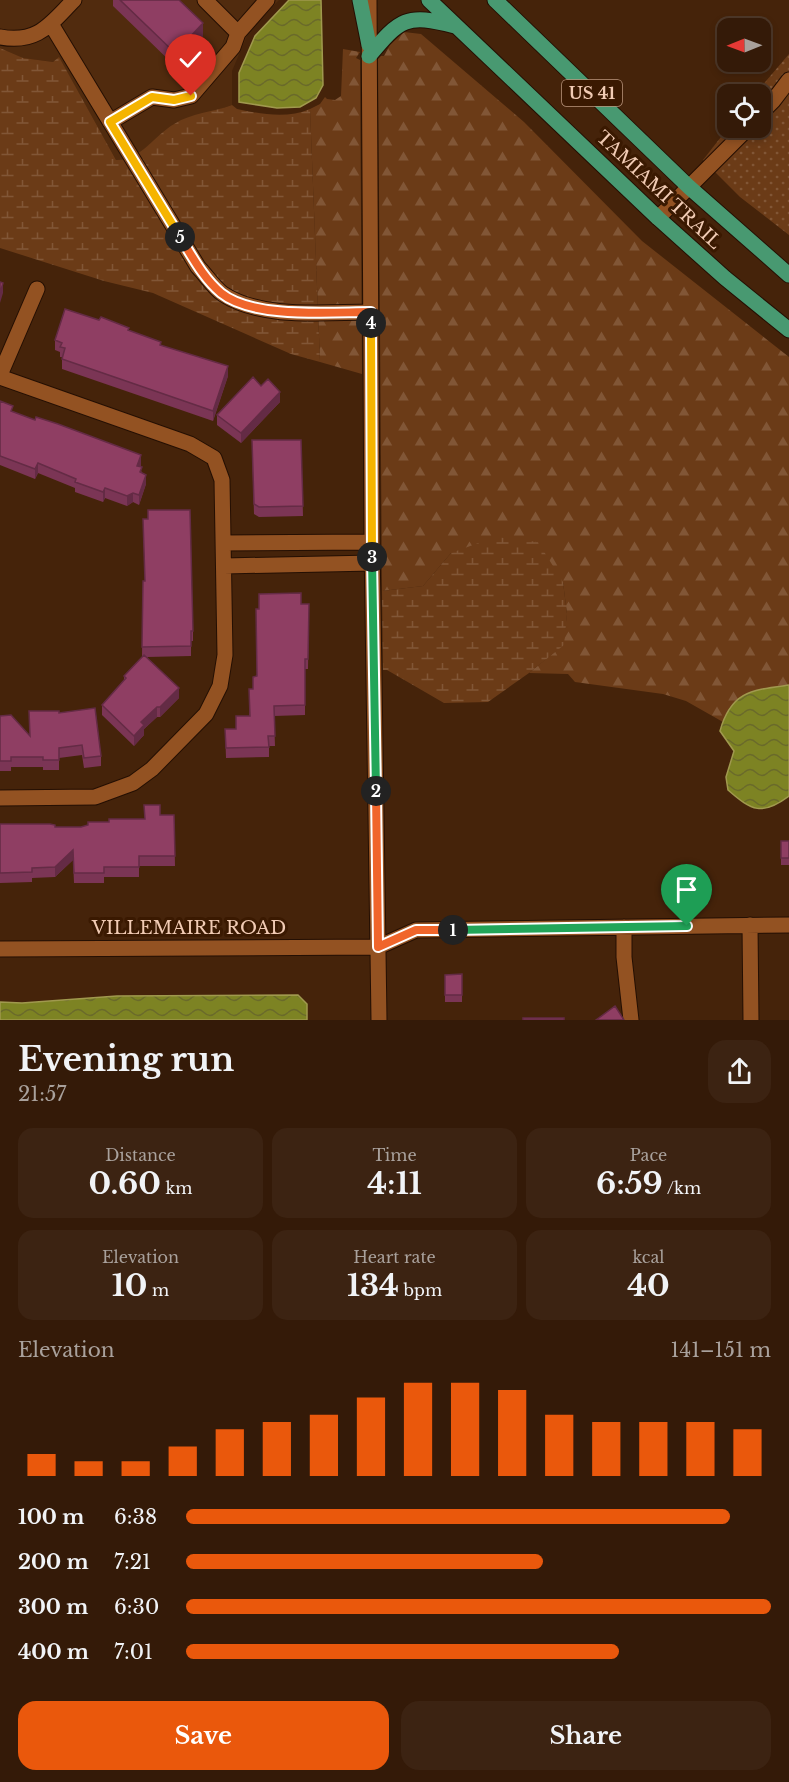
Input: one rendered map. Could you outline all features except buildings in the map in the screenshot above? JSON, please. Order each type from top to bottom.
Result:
[{"type":"main road","points":[[360,0],[369,51]]},
{"type":"main road","name":"TAMIAMI TRAIL","points":[[429,0],[658,218],[725,278],[789,330]]},
{"type":"main road","name":"TAMIAMI TRAIL","points":[[495,0],[689,187],[789,275]]},
{"type":"main road","points":[[369,51],[388,33],[414,18],[430,19],[457,27]]},
{"type":"street","points":[[206,0],[238,33]]},
{"type":"street","points":[[110,122],[152,97],[174,100],[191,96],[233,47],[238,33],[267,0]]},
{"type":"street","points":[[369,0],[372,542],[379,1020]]},
{"type":"street","points":[[0,37],[35,36],[51,24],[65,3]]},
{"type":"street","points":[[51,24],[198,267],[222,293],[244,304],[272,311],[371,312]]},
{"type":"street","points":[[771,103],[789,80]]},
{"type":"street","points":[[658,218],[738,138]]},
{"type":"street","points":[[0,798],[95,797],[133,783],[152,769],[206,714],[220,686],[225,656],[222,480],[214,458],[190,444],[0,376],[37,289]]},
{"type":"street","points":[[306,542],[306,564]]},
{"type":"street","points":[[224,543],[372,542]]},
{"type":"street","points":[[224,566],[373,563]]},
{"type":"street","points":[[378,947],[416,930],[789,925]]},
{"type":"street","points":[[750,926],[751,1020]]},
{"type":"street","points":[[624,927],[624,957],[631,1020]]},
{"type":"street","name":"VILLEMAIRE ROAD","points":[[0,949],[378,947]]},
{"type":"shaded area","points":[[0,0],[279,0],[249,31],[232,71],[232,105],[175,123],[140,153],[126,161],[116,160],[59,58],[53,62],[22,58],[0,48]]},
{"type":"green space","points":[[404,32],[421,34],[524,122],[642,241],[789,357],[789,685],[769,688],[729,708],[723,722],[686,701],[663,694],[575,682],[568,674],[529,673],[563,645],[567,614],[563,582],[451,553],[423,586],[382,591],[378,59],[384,56],[390,45]]},
{"type":"green space","points":[[0,48],[23,58],[53,62],[59,57],[116,160],[125,159],[140,152],[181,120],[232,105],[237,109],[274,115],[292,114],[310,109],[320,362],[291,354],[153,293],[104,281],[0,248]]},
{"type":"green space","points":[[343,49],[360,52],[356,58],[360,60],[362,374],[320,362],[310,109],[320,104],[325,97],[335,100],[341,96]]},
{"type":"green space","points":[[789,54],[789,235],[740,197],[703,160],[720,138],[771,138],[771,84],[764,84]]},
{"type":"green space","points":[[495,537],[538,542],[563,582],[567,614],[564,645],[488,702],[444,703],[387,670],[383,670],[382,591],[423,586],[451,553]]},
{"type":"water","points":[[289,0],[321,0],[323,85],[316,98],[300,107],[277,108],[239,102],[239,73],[255,36]]},
{"type":"water","points":[[789,685],[789,796],[771,806],[757,808],[744,803],[728,790],[726,777],[734,751],[720,731],[730,708],[737,700],[754,691]]},
{"type":"water","points":[[298,995],[307,1004],[307,1020],[0,1020],[0,1002],[22,1003],[117,996]]},
{"type":"route","points":[[191,96],[174,100],[152,97],[110,122],[198,267],[222,293],[244,304],[272,311],[371,312],[378,947],[416,930],[687,926]]}]
